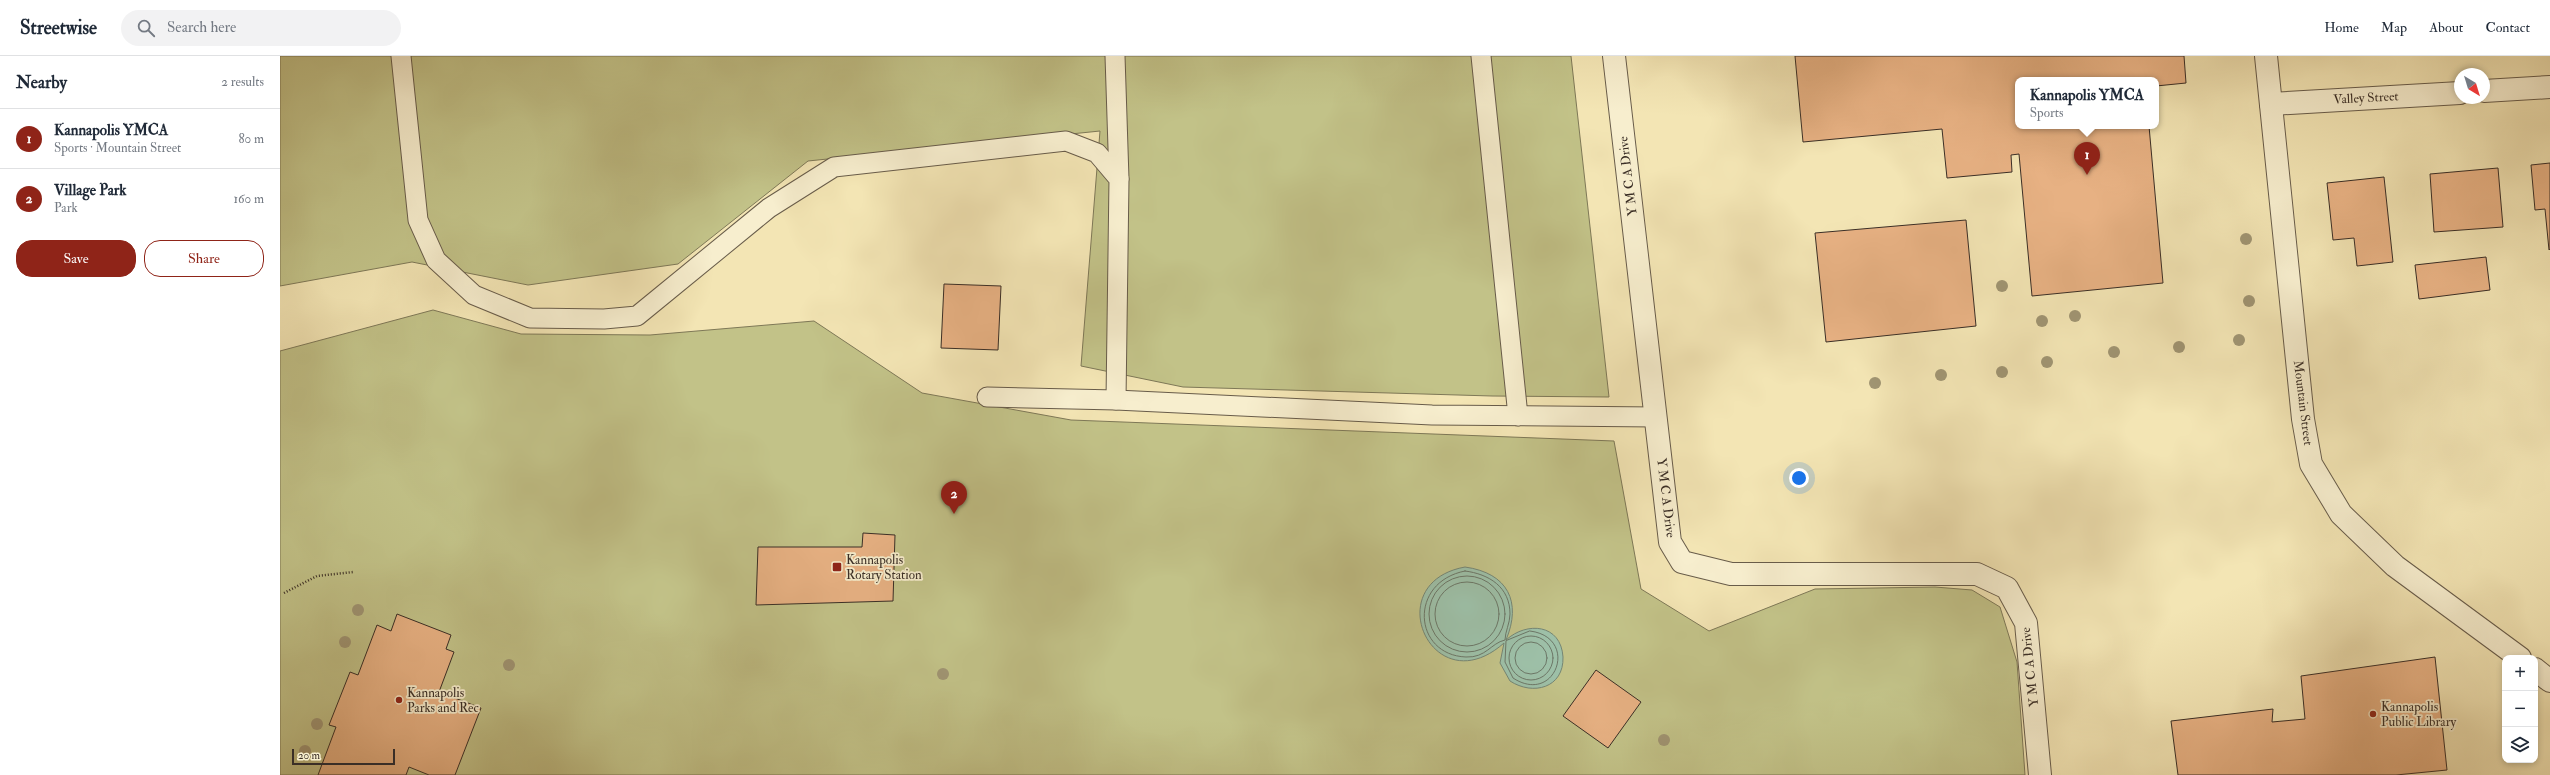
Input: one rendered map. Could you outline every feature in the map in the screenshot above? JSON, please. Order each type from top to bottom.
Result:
[{"type":"street","name":"Y M C A Drive","points":[[1614,56],[1670,542],[1682,562],[1731,574],[1977,574],[2007,588],[2026,623],[2040,775]]},
{"type":"street","name":"Mountain Street","points":[[2266,56],[2303,419],[2311,464],[2341,514],[2395,566],[2516,655]]},
{"type":"street","points":[[2490,91],[2550,87]]},
{"type":"street","name":"Valley Street","points":[[2271,104],[2454,92]]},
{"type":"street","points":[[2538,671],[2550,681]]},
{"type":"lane","points":[[401,56],[418,220],[436,260],[474,295],[530,318],[604,319],[637,316],[769,208],[834,168],[1066,141],[1097,153],[1119,179]]},
{"type":"lane","points":[[1115,56],[1119,179],[1116,400]]},
{"type":"lane","points":[[1481,56],[1518,416]]},
{"type":"lane","points":[[987,396],[1116,400],[1432,415],[1656,417]]},
{"type":"path","points":[[284,592],[317,576],[353,572]]},
{"type":"shaded area","points":[[280,56],[1571,56],[1609,397],[1492,396],[1183,387],[1081,366],[1100,131],[808,161],[678,264],[528,285],[412,262],[280,286]]},
{"type":"shaded area","points":[[433,310],[521,334],[650,335],[814,321],[922,393],[1071,420],[1614,441],[1641,589],[1709,631],[1815,589],[1935,587],[1972,590],[2000,607],[2017,662],[2025,775],[280,775],[280,351]]},
{"type":"water","points":[[1465,567],[1480,570],[1492,576],[1501,583],[1508,592],[1512,613],[1511,626],[1506,640],[1523,630],[1533,628],[1550,632],[1556,638],[1561,646],[1563,657],[1562,668],[1553,682],[1546,686],[1528,688],[1519,686],[1510,681],[1500,663],[1504,643],[1478,658],[1456,660],[1437,651],[1425,635],[1420,615],[1424,594],[1438,577]]},
{"type":"building","points":[[1795,56],[2184,56],[2186,83],[2159,86],[2159,77],[2015,77],[2015,129],[2149,129],[2163,283],[2032,296],[2019,154],[2011,155],[2012,172],[1947,178],[1942,129],[1803,142]]},
{"type":"building","points":[[2550,163],[2549,250],[2545,209],[2535,210],[2531,165]]},
{"type":"building","points":[[2498,168],[2503,227],[2434,232],[2430,174]]},
{"type":"building","points":[[2384,177],[2393,262],[2357,266],[2354,238],[2333,240],[2327,183]]},
{"type":"building","points":[[1966,220],[1976,326],[1826,342],[1815,233]]},
{"type":"building","points":[[2486,257],[2490,290],[2419,299],[2415,265]]},
{"type":"building","points":[[944,284],[1001,286],[998,350],[941,348]]},
{"type":"building","points":[[863,533],[895,535],[893,601],[756,605],[758,547],[862,547]]},
{"type":"building","name":"Kannapolis Parks and Rec","points":[[397,614],[451,635],[446,649],[454,652],[439,692],[481,708],[455,775],[429,775],[409,767],[406,775],[318,775],[336,727],[329,725],[350,672],[358,675],[377,625],[391,631]]},
{"type":"building","name":"Kannapolis Public Library","points":[[2435,657],[2447,770],[2396,775],[2178,775],[2171,721],[2273,709],[2272,722],[2305,719],[2301,676]]},
{"type":"building","points":[[1596,670],[1641,702],[1608,748],[1563,716]]},
{"type":"place","name":"Kannapolis YMCA","points":[[2087,175]]},
{"type":"place","name":"Village Park","points":[[954,514]]},
{"type":"place","name":"Kannapolis Rotary Station","points":[[837,567]]},
{"type":"place","name":"Kannapolis Parks and Rec","points":[[399,700]]},
{"type":"place","name":"Kannapolis Public Library","points":[[2373,714]]}]
